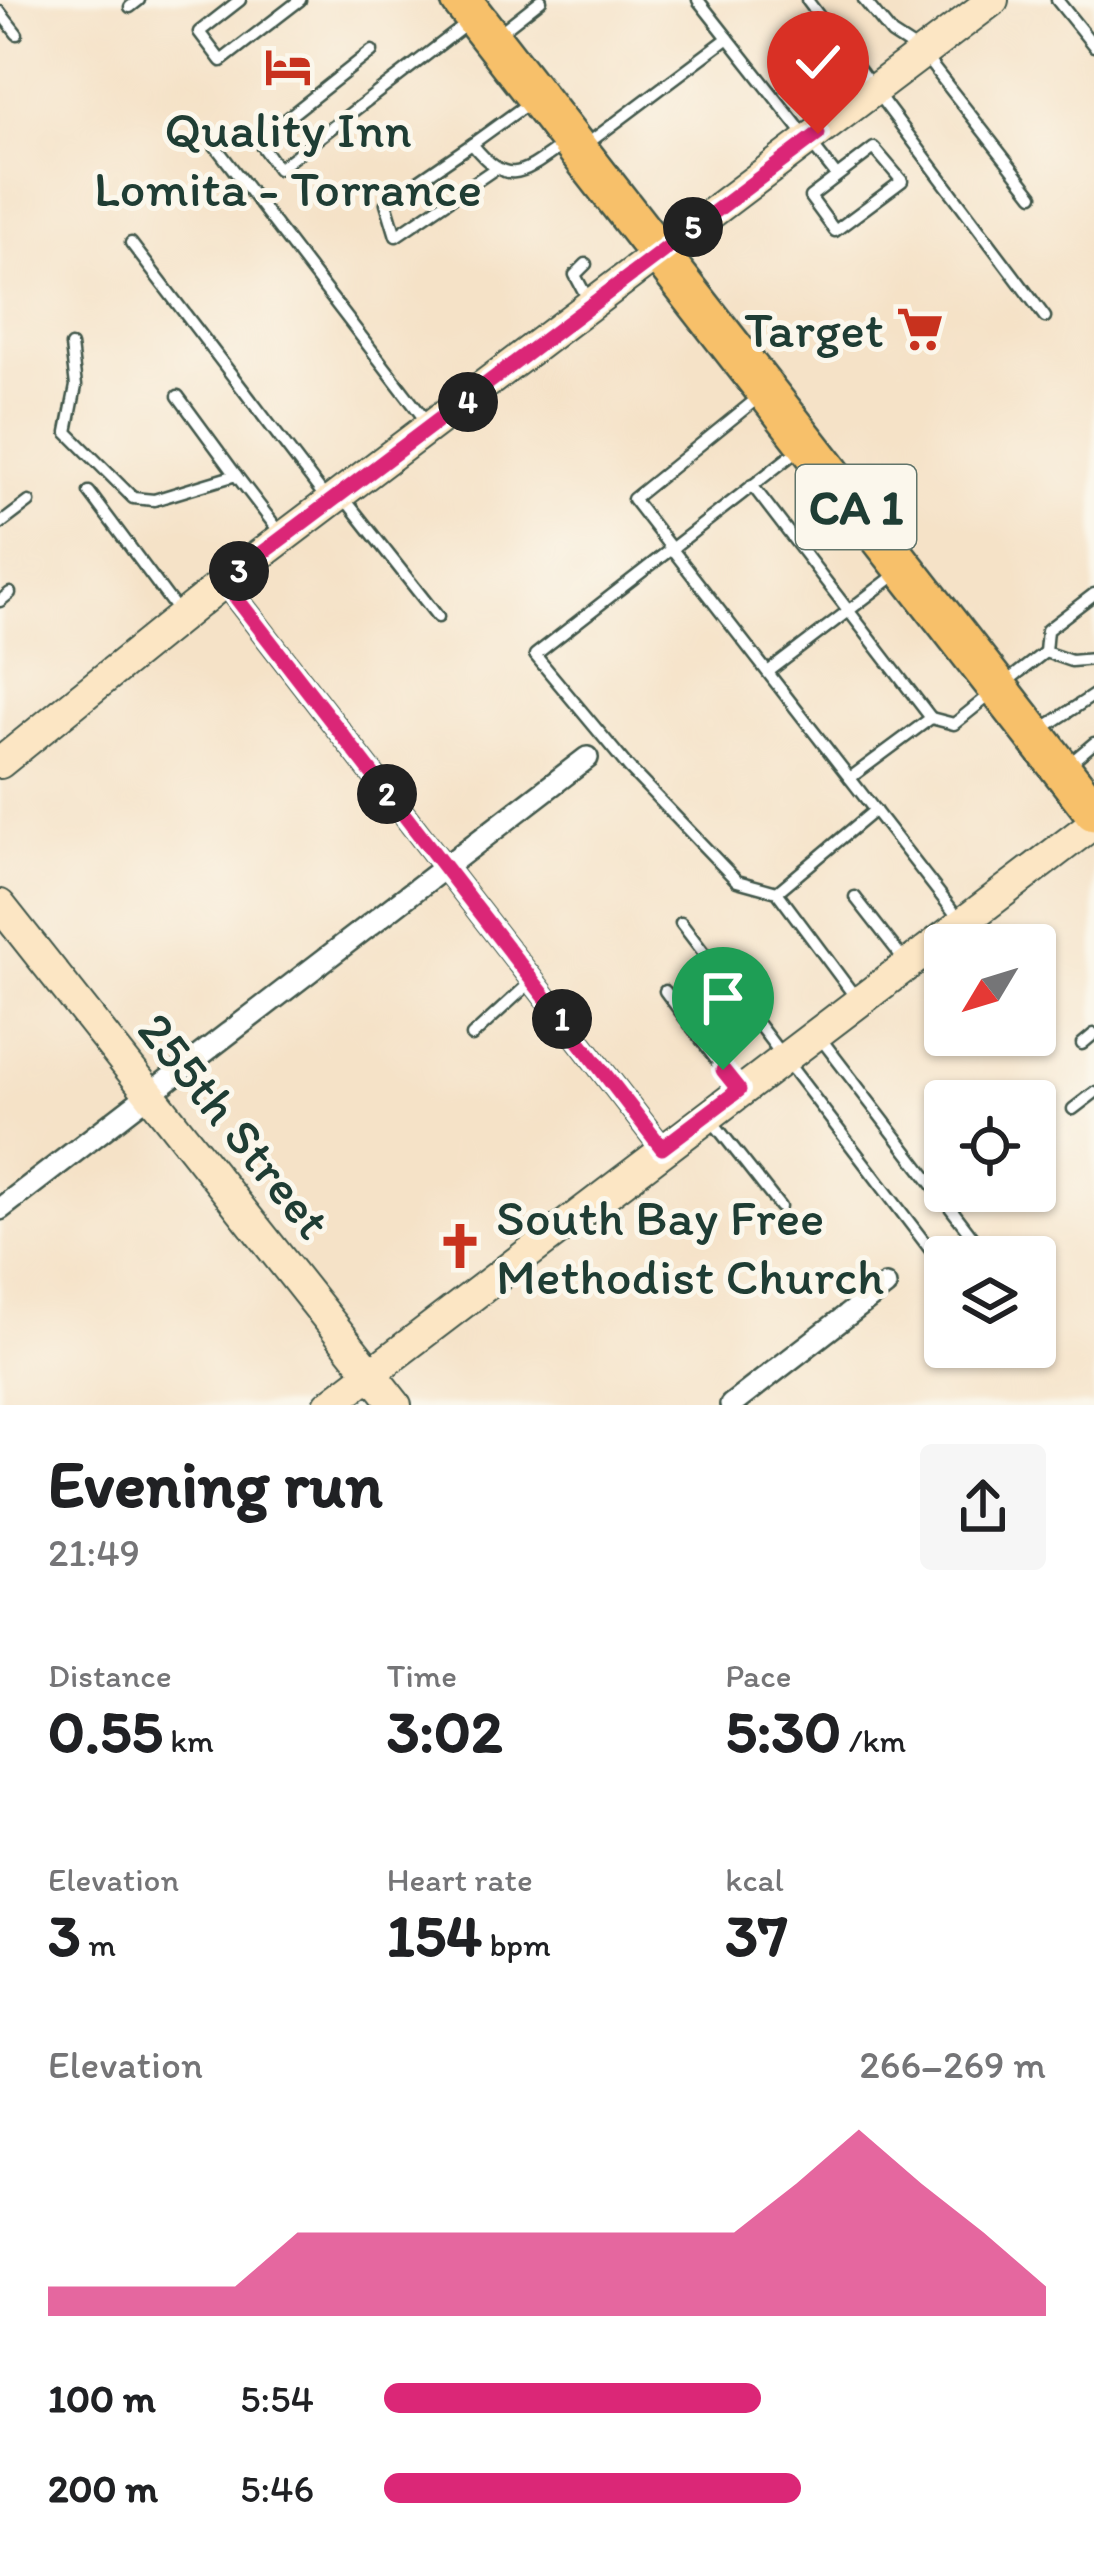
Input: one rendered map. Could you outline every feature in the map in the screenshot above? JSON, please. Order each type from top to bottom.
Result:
[{"type":"highway","name":"CA 1","points":[[476,19],[1094,811]]},
{"type":"street","points":[[0,763],[224,582],[432,429],[990,1]]},
{"type":"street","points":[[224,582],[662,1148]]},
{"type":"street","points":[[0,1209],[587,758]]},
{"type":"street","points":[[329,1405],[1094,823]]},
{"type":"street","name":"255th Street","points":[[0,904],[396,1405]]},
{"type":"street","points":[[731,1405],[884,1286]]},
{"type":"lane","points":[[240,0],[199,32],[221,61],[300,0]]},
{"type":"lane","points":[[372,51],[258,141],[278,169],[476,19],[541,0]]},
{"type":"lane","points":[[698,0],[836,175]]},
{"type":"lane","points":[[807,0],[1046,317]]},
{"type":"lane","points":[[864,0],[892,34],[923,54],[1034,195]]},
{"type":"lane","points":[[1058,0],[1094,46]]},
{"type":"lane","points":[[0,12],[17,34]]},
{"type":"lane","points":[[472,144],[493,170],[505,174],[533,166],[575,144],[728,38]]},
{"type":"lane","points":[[493,170],[396,236],[386,203],[537,96]]},
{"type":"lane","points":[[213,143],[432,429]]},
{"type":"lane","points":[[874,148],[902,181],[841,231],[810,197],[836,175],[874,148]]},
{"type":"lane","points":[[131,243],[336,499],[438,617]]},
{"type":"lane","points":[[586,264],[575,275],[592,306]]},
{"type":"lane","points":[[71,346],[76,386],[67,432],[133,498],[154,500],[236,476]]},
{"type":"lane","points":[[766,391],[633,499],[962,922]]},
{"type":"lane","points":[[178,396],[284,538]]},
{"type":"lane","points":[[807,443],[535,655],[629,768],[737,881],[777,892],[858,1001]]},
{"type":"lane","points":[[752,485],[931,718],[954,724],[1045,652],[1047,630],[1094,594]]},
{"type":"lane","points":[[89,492],[182,616]]},
{"type":"lane","points":[[0,524],[29,502]]},
{"type":"lane","points":[[768,672],[904,568]]},
{"type":"lane","points":[[1045,652],[1080,661],[1094,654]]},
{"type":"lane","points":[[1035,735],[1073,704],[1094,695]]},
{"type":"lane","points":[[850,778],[931,718]]},
{"type":"lane","points":[[1062,770],[1094,743]]},
{"type":"lane","points":[[777,892],[875,811]]},
{"type":"lane","points":[[855,897],[907,964]]},
{"type":"lane","points":[[680,923],[924,1242]]},
{"type":"lane","points":[[472,1036],[532,981]]},
{"type":"lane","points":[[665,992],[739,1090]]},
{"type":"lane","points":[[816,1032],[972,1236]]},
{"type":"lane","points":[[1082,1044],[1094,1034]]},
{"type":"lane","points":[[1073,1109],[1094,1093]]},
{"type":"lane","points":[[707,1114],[780,1208]]},
{"type":"place","name":"Quality Inn Lomita - Torrance","points":[[288,67]]},
{"type":"place","name":"Target","points":[[920,329]]},
{"type":"place","name":"South Bay Free Methodist Church","points":[[460,1246]]},
{"type":"route","points":[[723,1070],[739,1090],[662,1148],[224,582],[520,364],[818,134]]}]
